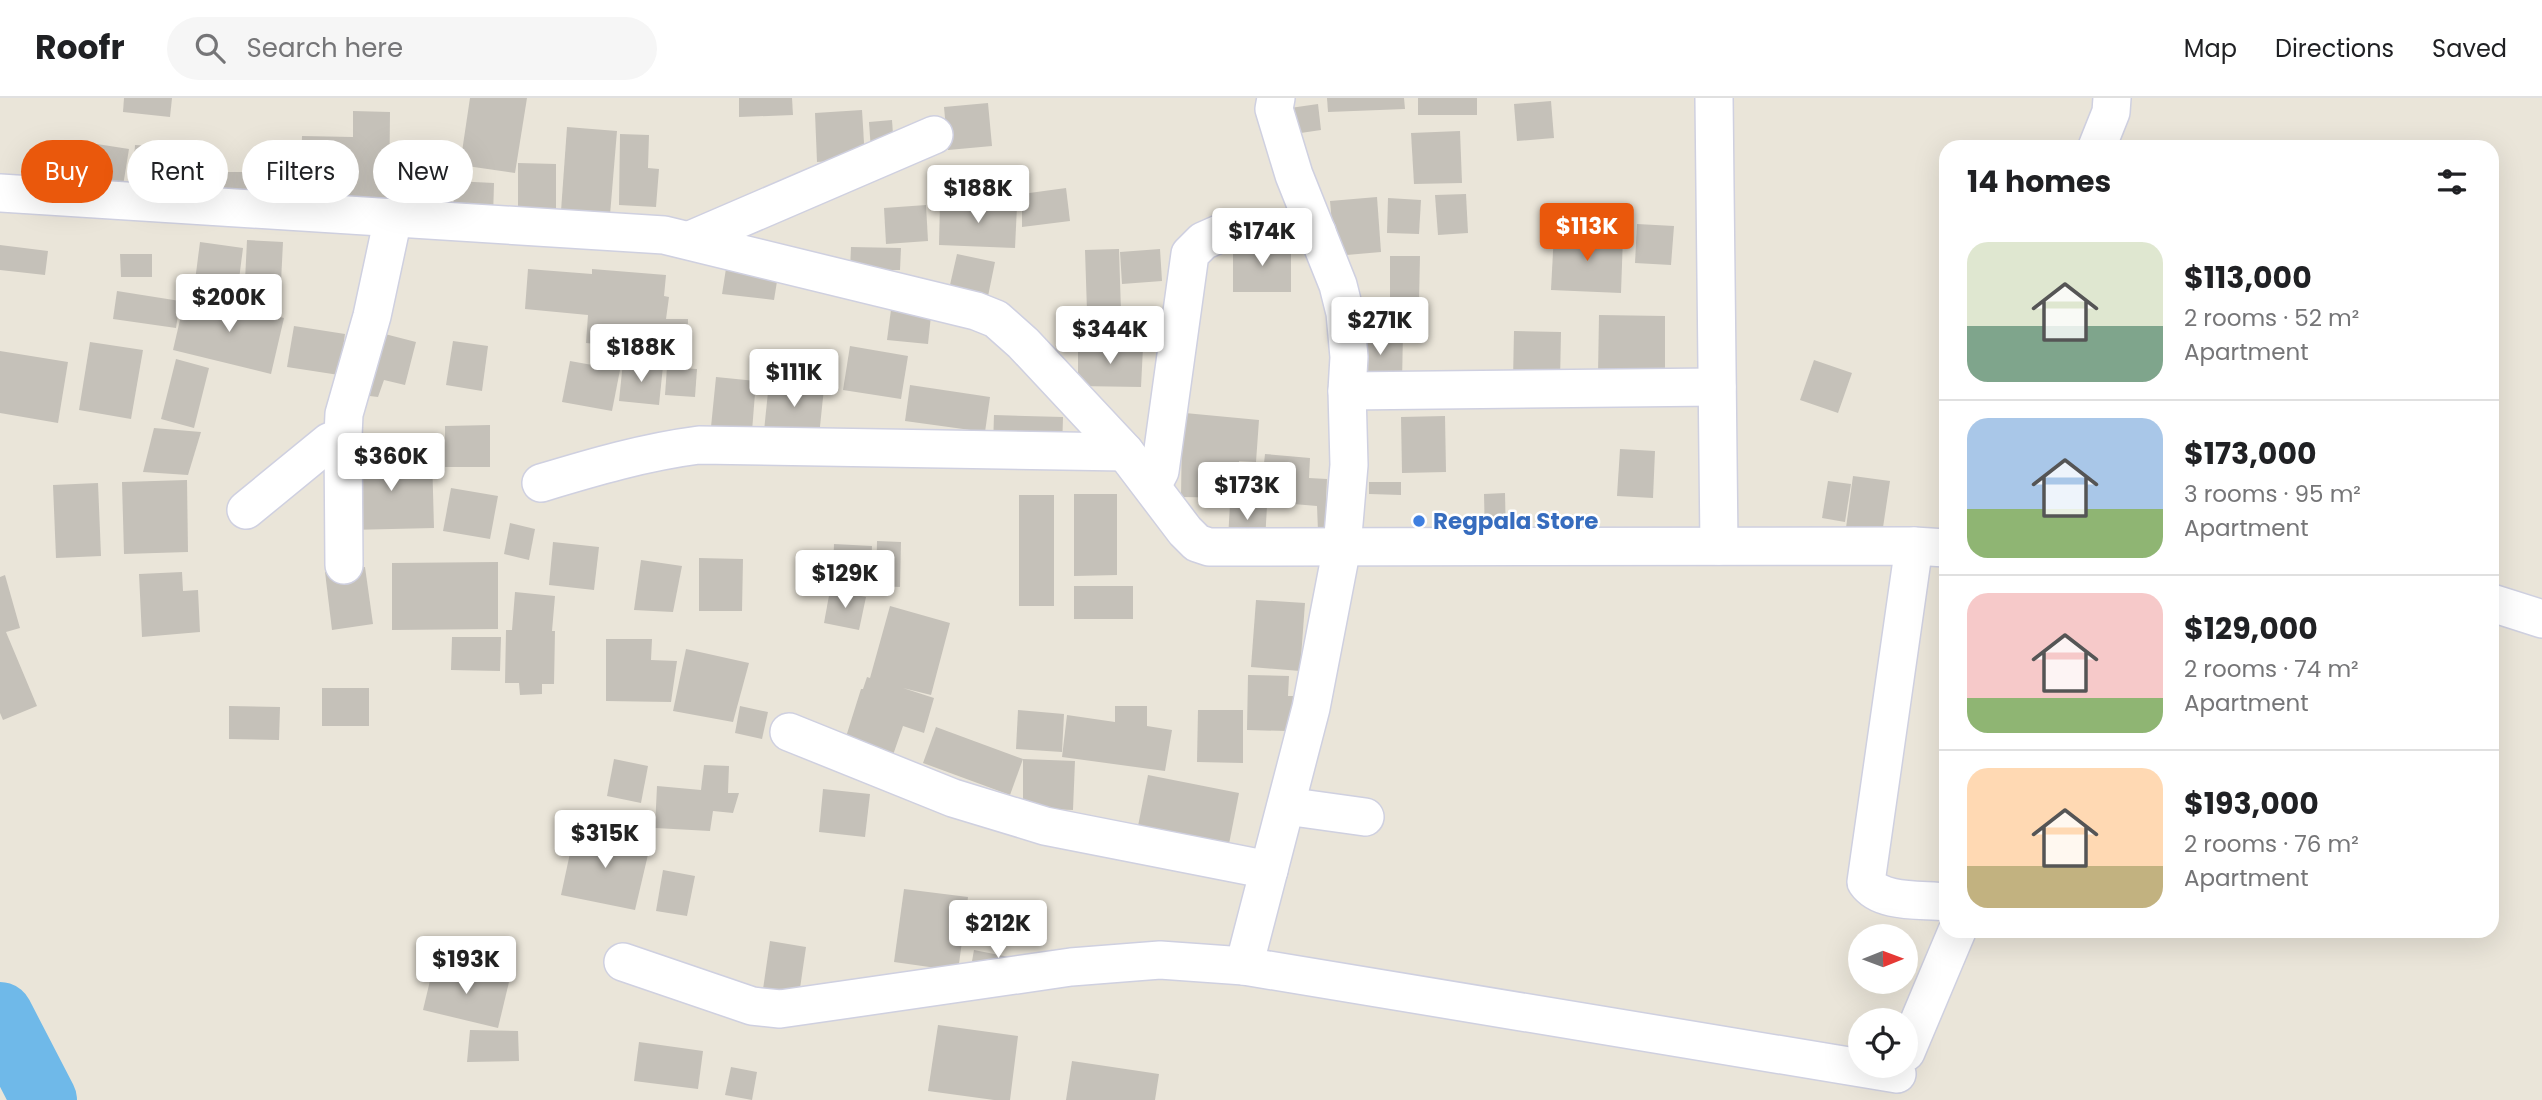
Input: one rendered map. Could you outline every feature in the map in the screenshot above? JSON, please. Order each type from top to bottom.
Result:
[{"type":"street","points":[[1244,965],[1311,708],[1342,547],[1349,465],[1349,357],[1345,313],[1338,285],[1290,162],[1274,109],[1276,98]]},
{"type":"street","points":[[1714,98],[1720,546]]},
{"type":"street","points":[[2100,140],[2111,113],[2112,98]]},
{"type":"street","points":[[690,240],[934,135]]},
{"type":"street","points":[[0,193],[664,235],[976,311],[996,319],[1023,343],[1125,452],[1197,543],[1209,547],[1930,547],[1866,882],[1871,890],[1885,896],[1939,901]]},
{"type":"street","points":[[344,565],[344,414],[372,316],[393,218]]},
{"type":"street","points":[[1152,486],[1160,471],[1190,254],[1203,241],[1228,230],[1317,232]]},
{"type":"street","points":[[1347,391],[1717,387]]},
{"type":"street","points":[[246,510],[329,442],[343,436]]},
{"type":"street","points":[[541,483],[626,458],[699,445],[1125,452]]},
{"type":"street","points":[[2499,605],[2542,619]]},
{"type":"street","points":[[789,732],[953,798],[1045,826],[1269,870]]},
{"type":"street","points":[[1286,806],[1365,817]]},
{"type":"street","points":[[1918,1022],[1953,938]]},
{"type":"street","points":[[622,962],[752,1006],[780,1009],[1071,967],[1160,961],[1244,965],[1848,1065]]},
{"type":"building","points":[[124,98],[172,98],[170,117],[123,112]]},
{"type":"building","points":[[470,98],[527,98],[515,173],[473,167],[473,140],[464,140]]},
{"type":"building","points":[[739,98],[792,98],[793,115],[739,117]]},
{"type":"building","points":[[1327,98],[1404,98],[1405,109],[1328,112]]},
{"type":"building","points":[[1418,98],[1477,98],[1477,115],[1418,115]]},
{"type":"building","points":[[1551,101],[1554,138],[1517,141],[1514,104]]},
{"type":"building","points":[[988,103],[992,146],[948,150],[944,107]]},
{"type":"building","points":[[1318,104],[1321,130],[1287,135],[1283,109]]},
{"type":"building","points":[[862,110],[865,159],[817,162],[815,113]]},
{"type":"building","points":[[353,111],[390,112],[390,140],[373,140],[373,203],[389,204],[300,209],[300,203],[359,203],[359,140],[302,140],[302,136],[353,137]]},
{"type":"building","points":[[892,120],[894,148],[871,151],[869,122]]},
{"type":"building","points":[[567,127],[617,131],[610,215],[561,211]]},
{"type":"building","points":[[1460,131],[1462,183],[1414,184],[1411,133]]},
{"type":"building","points":[[620,134],[649,135],[648,168],[659,169],[656,207],[619,205]]},
{"type":"building","points":[[113,147],[127,149],[122,192],[113,191]]},
{"type":"building","points":[[518,163],[556,164],[556,219],[518,219]]},
{"type":"building","points":[[228,172],[242,172],[242,203],[248,204],[205,204],[228,203]]},
{"type":"building","points":[[473,182],[494,183],[493,218],[453,215],[453,203],[473,203]]},
{"type":"building","points":[[1066,188],[1070,221],[1022,227],[1022,194]]},
{"type":"building","points":[[1466,194],[1468,233],[1438,235],[1435,195]]},
{"type":"building","points":[[1377,197],[1381,252],[1335,256],[1330,201]]},
{"type":"building","points":[[1388,198],[1421,200],[1419,234],[1387,233]]},
{"type":"building","points":[[940,202],[1017,206],[1015,248],[939,245]]},
{"type":"building","points":[[926,205],[928,241],[886,244],[884,208]]},
{"type":"building","points":[[1637,224],[1674,226],[1671,265],[1635,263]]},
{"type":"building","points":[[1554,233],[1623,236],[1621,293],[1551,290]]},
{"type":"building","points":[[247,240],[283,242],[281,282],[245,281]]},
{"type":"building","points":[[200,242],[243,248],[238,287],[195,281]]},
{"type":"building","points":[[1233,244],[1291,245],[1291,292],[1233,292]]},
{"type":"building","points":[[0,245],[48,251],[45,275],[0,270]]},
{"type":"building","points":[[851,247],[901,248],[900,270],[850,270]]},
{"type":"building","points":[[1119,249],[1121,311],[1128,311],[1128,344],[1078,344],[1079,310],[1087,311],[1085,250]]},
{"type":"building","points":[[1160,249],[1162,281],[1122,284],[1120,252]]},
{"type":"building","points":[[120,254],[152,254],[152,277],[121,277]]},
{"type":"building","points":[[957,254],[995,262],[986,306],[947,298]]},
{"type":"building","points":[[1390,256],[1420,256],[1419,302],[1390,302]]},
{"type":"building","points":[[727,262],[779,269],[774,300],[722,294]]},
{"type":"building","points":[[528,269],[592,274],[592,269],[666,275],[664,296],[669,297],[666,319],[688,319],[687,362],[661,360],[662,355],[620,350],[620,346],[586,343],[588,315],[525,309]]},
{"type":"building","points":[[117,291],[180,301],[176,328],[113,319]]},
{"type":"building","points":[[186,294],[284,318],[271,374],[173,350]]},
{"type":"building","points":[[892,302],[932,306],[928,344],[887,340]]},
{"type":"building","points":[[1599,315],[1665,316],[1665,375],[1598,375]]},
{"type":"building","points":[[294,326],[345,334],[339,375],[287,367]]},
{"type":"building","points":[[1357,329],[1403,330],[1402,384],[1356,383]]},
{"type":"building","points":[[1514,331],[1561,332],[1560,381],[1513,380]]},
{"type":"building","points":[[381,333],[416,342],[405,385],[384,380],[378,397],[353,394]]},
{"type":"building","points":[[453,341],[488,346],[482,391],[446,385]]},
{"type":"building","points":[[90,342],[143,350],[131,419],[79,410]]},
{"type":"building","points":[[850,346],[908,356],[901,399],[843,390]]},
{"type":"building","points":[[1078,346],[1143,347],[1141,387],[1078,386]]},
{"type":"building","points":[[0,351],[68,362],[58,423],[0,413]]},
{"type":"building","points":[[176,359],[209,368],[194,428],[161,419]]},
{"type":"building","points":[[1814,360],[1852,373],[1838,413],[1800,400]]},
{"type":"building","points":[[570,361],[620,370],[612,411],[562,402]]},
{"type":"building","points":[[623,362],[663,366],[659,405],[619,401]]},
{"type":"building","points":[[667,367],[697,369],[695,397],[665,395]]},
{"type":"building","points":[[716,377],[756,381],[752,431],[711,427]]},
{"type":"building","points":[[769,382],[824,388],[819,436],[764,431]]},
{"type":"building","points":[[910,385],[990,397],[985,432],[905,421]]},
{"type":"building","points":[[1185,413],[1259,420],[1256,462],[1239,461],[1239,498],[1181,497]]},
{"type":"building","points":[[994,415],[1063,417],[1062,449],[993,446]]},
{"type":"building","points":[[1445,416],[1446,472],[1402,473],[1401,417]]},
{"type":"building","points":[[490,425],[490,467],[445,467],[445,426]]},
{"type":"building","points":[[154,428],[201,432],[188,475],[143,472]]},
{"type":"building","points":[[1620,449],[1655,451],[1653,498],[1617,496]]},
{"type":"building","points":[[1265,454],[1310,458],[1309,478],[1327,479],[1326,500],[1339,500],[1340,531],[1318,531],[1317,506],[1260,501]]},
{"type":"building","points":[[432,456],[434,528],[349,530],[347,458]]},
{"type":"building","points":[[1853,476],[1890,481],[1882,534],[1846,528]]},
{"type":"building","points":[[187,480],[188,552],[124,554],[122,482]]},
{"type":"building","points":[[1828,481],[1851,484],[1845,522],[1822,518]]},
{"type":"building","points":[[1369,482],[1401,482],[1401,495],[1369,494]]},
{"type":"building","points":[[98,483],[101,556],[56,558],[53,485]]},
{"type":"building","points":[[451,488],[498,496],[490,539],[443,531]]},
{"type":"building","points":[[1505,493],[1506,538],[1485,538],[1484,494]]},
{"type":"building","points":[[1074,494],[1117,494],[1117,575],[1074,576]]},
{"type":"building","points":[[1019,495],[1054,495],[1054,606],[1019,606]]},
{"type":"building","points":[[1230,504],[1267,506],[1265,541],[1228,539]]},
{"type":"building","points":[[510,523],[535,529],[529,560],[504,554]]},
{"type":"building","points":[[877,541],[901,542],[900,587],[876,586]]},
{"type":"building","points":[[553,542],[599,547],[594,590],[549,585]]},
{"type":"building","points":[[834,544],[872,546],[871,573],[833,571]]},
{"type":"building","points":[[699,558],[743,559],[742,611],[699,611]]},
{"type":"building","points":[[641,560],[682,566],[673,612],[634,610]]},
{"type":"building","points":[[498,562],[498,629],[392,630],[392,563]]},
{"type":"building","points":[[365,567],[373,624],[332,630],[325,572]]},
{"type":"building","points":[[182,572],[183,591],[198,590],[200,632],[142,637],[139,574]]},
{"type":"building","points":[[5,575],[20,628],[6,632],[37,706],[3,720],[0,713],[0,577]]},
{"type":"building","points":[[1074,586],[1133,586],[1133,619],[1074,619]]},
{"type":"building","points":[[830,590],[866,597],[859,630],[824,623]]},
{"type":"building","points":[[515,592],[555,596],[552,631],[555,631],[554,684],[542,684],[542,694],[520,695],[519,683],[505,683],[506,630],[512,630]]},
{"type":"building","points":[[1256,600],[1305,603],[1300,671],[1251,667]]},
{"type":"building","points":[[890,606],[950,623],[931,695],[903,688],[934,698],[924,733],[903,726],[893,755],[845,740],[861,689],[867,677],[870,678]]},
{"type":"building","points":[[452,637],[501,637],[500,671],[451,670]]},
{"type":"building","points":[[606,639],[652,639],[651,660],[677,661],[671,702],[606,701]]},
{"type":"building","points":[[686,649],[749,663],[733,722],[673,711]]},
{"type":"building","points":[[1248,675],[1289,676],[1288,696],[1300,696],[1287,731],[1247,730]]},
{"type":"building","points":[[322,688],[369,688],[369,726],[322,726]]},
{"type":"building","points":[[229,706],[280,707],[279,740],[229,739]]},
{"type":"building","points":[[740,706],[768,712],[762,739],[735,733]]},
{"type":"building","points":[[1115,706],[1147,706],[1147,726],[1172,730],[1165,771],[1062,757],[1067,715],[1115,722]]},
{"type":"building","points":[[1018,710],[1064,714],[1062,752],[1016,749]]},
{"type":"building","points":[[1198,710],[1243,710],[1243,763],[1197,762]]},
{"type":"building","points":[[936,727],[1023,759],[1010,795],[923,763]]},
{"type":"building","points":[[614,759],[648,766],[641,803],[607,796]]},
{"type":"building","points":[[1023,759],[1075,761],[1073,810],[1023,808]]},
{"type":"building","points":[[704,765],[729,766],[728,793],[739,793],[733,813],[713,811],[710,831],[655,828],[657,786],[701,790]]},
{"type":"building","points":[[1148,775],[1239,793],[1229,844],[1138,826]]},
{"type":"building","points":[[823,789],[870,794],[865,837],[819,832]]},
{"type":"building","points":[[575,830],[650,846],[635,910],[561,895]]},
{"type":"building","points":[[663,870],[695,876],[687,916],[656,911]]},
{"type":"building","points":[[904,889],[968,897],[958,971],[894,962]]},
{"type":"building","points":[[770,941],[806,947],[798,1002],[762,996]]},
{"type":"building","points":[[974,950],[1025,960],[1022,971],[972,961]]},
{"type":"building","points":[[434,964],[509,982],[498,1028],[423,1010]]},
{"type":"building","points":[[938,1025],[1018,1036],[1010,1100],[928,1091]]},
{"type":"building","points":[[470,1030],[518,1031],[519,1061],[467,1062]]},
{"type":"building","points":[[639,1042],[703,1051],[698,1089],[634,1081]]},
{"type":"building","points":[[1072,1061],[1159,1074],[1155,1100],[1066,1100]]},
{"type":"building","points":[[731,1067],[757,1072],[752,1100],[725,1095]]},
{"type":"waterway","points":[[0,1015],[44,1100]]},
{"type":"place","name":"Regpala Store","points":[[1419,521]]}]
